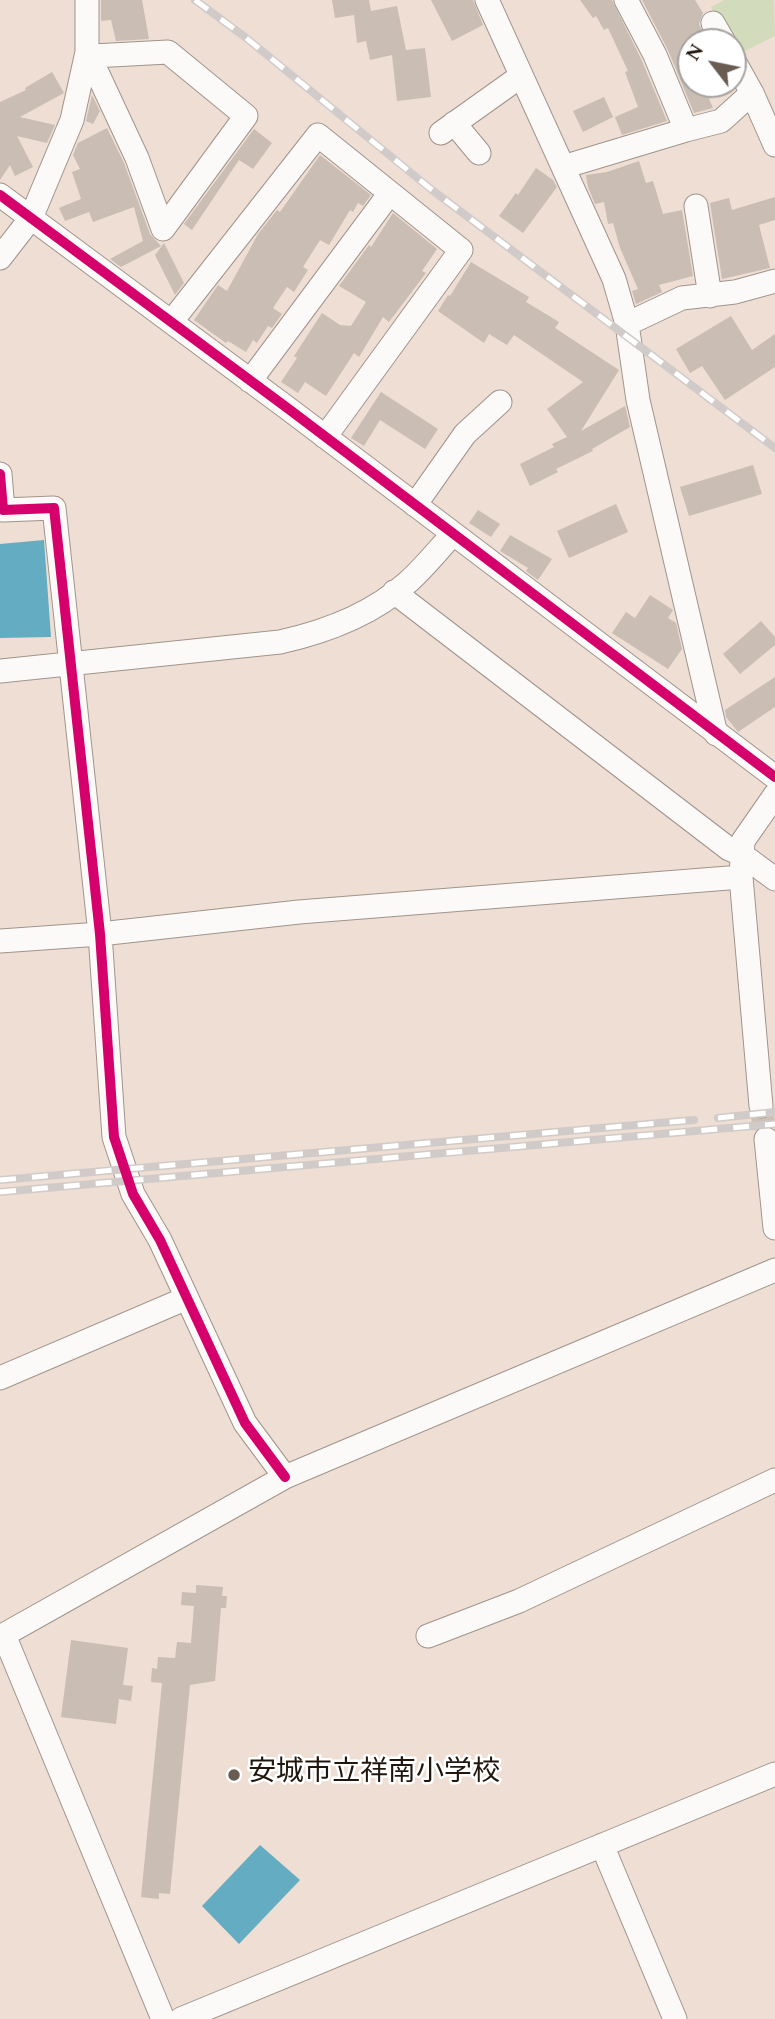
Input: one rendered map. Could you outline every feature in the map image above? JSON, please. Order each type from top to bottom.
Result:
[{"type":"street","points":[[87,0],[90,54],[137,158],[163,229],[246,116],[168,52],[90,54]]},
{"type":"street","points":[[487,0],[614,279],[626,324],[638,400],[716,734]]},
{"type":"street","points":[[626,0],[655,55],[686,130]]},
{"type":"street","points":[[0,258],[31,218],[72,120],[90,54]]},
{"type":"street","points":[[479,153],[448,128],[521,76]]},
{"type":"street","points":[[747,84],[775,145]]},
{"type":"street","points":[[563,167],[721,121],[752,93]]},
{"type":"street","points":[[172,321],[318,135],[461,250],[325,437]]},
{"type":"street","points":[[250,381],[390,193]]},
{"type":"street","points":[[0,195],[172,321],[775,777]]},
{"type":"street","points":[[695,206],[710,296]]},
{"type":"street","points":[[626,324],[682,298],[710,296],[775,281]]},
{"type":"street","points":[[415,505],[465,434],[500,402]]},
{"type":"street","points":[[0,474],[3,510],[54,508],[100,934],[114,1137],[133,1194],[160,1240],[245,1423],[285,1477]]},
{"type":"street","points":[[0,671],[280,642],[317,634],[367,610],[394,593],[407,583],[453,534]]},
{"type":"street","points":[[394,593],[729,849],[741,854],[775,879]]},
{"type":"street","points":[[761,1106],[741,854],[743,841],[775,795]]},
{"type":"street","points":[[0,942],[299,912],[741,877]]},
{"type":"street","points":[[766,1139],[775,1228]]},
{"type":"street","points":[[163,2019],[2,1636],[285,1477],[775,1270]]},
{"type":"street","points":[[0,1378],[187,1298]]},
{"type":"street","points":[[428,1636],[519,1601],[775,1480]]},
{"type":"street","points":[[181,2019],[775,1774]]},
{"type":"street","points":[[602,1845],[675,2019]]},
{"type":"green space","points":[[724,0],[774,0],[775,36],[747,50],[747,28],[721,28],[711,7]]},
{"type":"water","points":[[44,540],[51,637],[0,638],[0,544]]},
{"type":"water","points":[[260,1845],[300,1880],[239,1944],[202,1906]]},
{"type":"building","points":[[101,0],[142,0],[149,39],[116,41],[111,20],[101,21]]},
{"type":"building","points":[[332,0],[369,0],[371,11],[397,6],[406,50],[425,48],[431,97],[397,101],[392,55],[370,60],[366,41],[357,43],[354,15],[335,18]]},
{"type":"building","points":[[431,0],[473,0],[483,25],[452,41]]},
{"type":"building","points":[[580,0],[612,0],[667,121],[622,135],[615,117],[638,107],[625,72],[628,71],[608,28],[604,30],[596,16],[593,18]]},
{"type":"building","points":[[642,0],[695,0],[703,13],[699,24],[701,28],[677,28],[677,72]]},
{"type":"building","points":[[52,72],[64,93],[20,117],[55,125],[47,143],[17,136],[33,167],[15,176],[10,165],[0,180],[0,102],[26,90],[25,88]]},
{"type":"building","points":[[92,95],[100,111],[93,124],[86,121]]},
{"type":"building","points":[[604,97],[613,117],[583,132],[573,111]]},
{"type":"building","points":[[688,98],[711,98],[709,99],[713,108],[694,113]]},
{"type":"building","points":[[107,128],[124,163],[150,234],[161,246],[121,267],[110,259],[143,241],[134,207],[93,222],[89,212],[65,221],[59,208],[81,199],[72,172],[80,169],[73,155],[78,143]]},
{"type":"building","points":[[254,129],[272,143],[253,169],[239,160],[192,230],[184,224]]},
{"type":"building","points":[[320,155],[371,195],[363,206],[358,203],[353,212],[350,210],[329,245],[320,240],[303,267],[308,270],[294,292],[287,287],[273,308],[282,314],[272,328],[268,326],[257,343],[253,340],[246,352],[228,341],[226,343],[194,320],[218,285],[227,291],[258,234],[277,210],[280,212]]},
{"type":"building","points":[[639,161],[646,183],[653,181],[663,214],[682,210],[693,276],[659,285],[662,292],[636,304],[632,291],[638,289],[620,248],[613,223],[608,224],[604,202],[595,204],[586,175],[607,172]]},
{"type":"building","points":[[536,168],[553,180],[557,187],[523,233],[499,216],[516,193],[518,195]]},
{"type":"building","points":[[775,197],[775,220],[759,225],[770,268],[722,279],[710,203],[729,198],[732,210]]},
{"type":"building","points":[[393,213],[437,249],[422,271],[426,273],[389,322],[383,317],[359,357],[354,353],[326,396],[305,382],[298,393],[281,382],[297,358],[294,356],[322,313],[340,325],[351,326],[366,302],[339,286],[369,245],[371,247]]},
{"type":"building","points":[[164,243],[184,283],[175,295],[155,255]]},
{"type":"building","points":[[471,262],[529,297],[526,302],[559,322],[555,328],[619,370],[581,431],[625,406],[630,427],[592,449],[593,451],[556,469],[558,472],[530,486],[520,464],[554,447],[552,444],[567,437],[547,409],[583,382],[514,335],[507,345],[489,334],[484,343],[438,311]]},
{"type":"building","points":[[731,316],[752,350],[775,334],[775,367],[725,400],[702,366],[690,373],[676,349]]},
{"type":"building","points":[[381,392],[438,429],[425,449],[380,420],[364,446],[351,438]]},
{"type":"building","points":[[753,465],[762,494],[689,516],[680,487]]},
{"type":"building","points":[[616,504],[628,532],[569,558],[557,531]]},
{"type":"building","points":[[478,510],[500,524],[491,537],[469,523]]},
{"type":"building","points":[[510,535],[552,559],[538,580],[526,571],[528,568],[500,551]]},
{"type":"building","points":[[650,595],[673,610],[668,618],[676,623],[682,649],[668,669],[612,633],[626,612],[635,618]]},
{"type":"building","points":[[761,621],[775,637],[775,645],[740,674],[723,654]]},
{"type":"building","points":[[775,677],[775,707],[738,732],[726,717],[725,710]]},
{"type":"building","name":"安城市立祥南小学校","points":[[196,1585],[223,1587],[222,1596],[227,1596],[226,1608],[221,1608],[215,1681],[190,1685],[170,1894],[159,1893],[159,1899],[141,1897],[162,1683],[151,1682],[152,1668],[157,1669],[158,1657],[175,1658],[177,1642],[191,1643],[194,1606],[181,1605],[182,1592],[196,1593]]},
{"type":"building","points":[[71,1640],[128,1648],[123,1685],[133,1686],[131,1701],[119,1699],[116,1724],[61,1717]]},
{"type":"tunnel","points":[[761,1106],[766,1139]]},
{"type":"railway","points":[[195,0],[245,37],[432,190],[775,448]]},
{"type":"railway","points":[[718,1118],[775,1112]]},
{"type":"railway","points":[[0,1180],[694,1120]]},
{"type":"railway","points":[[0,1192],[775,1124]]},
{"type":"cycle path","points":[[0,195],[290,410],[775,777]]},
{"type":"cycle path","points":[[0,474],[3,510],[54,508],[100,934],[114,1137],[133,1194],[160,1240],[245,1423],[285,1477]]},
{"type":"place","name":"安城市立祥南小学校","points":[[234,1775]]}]
